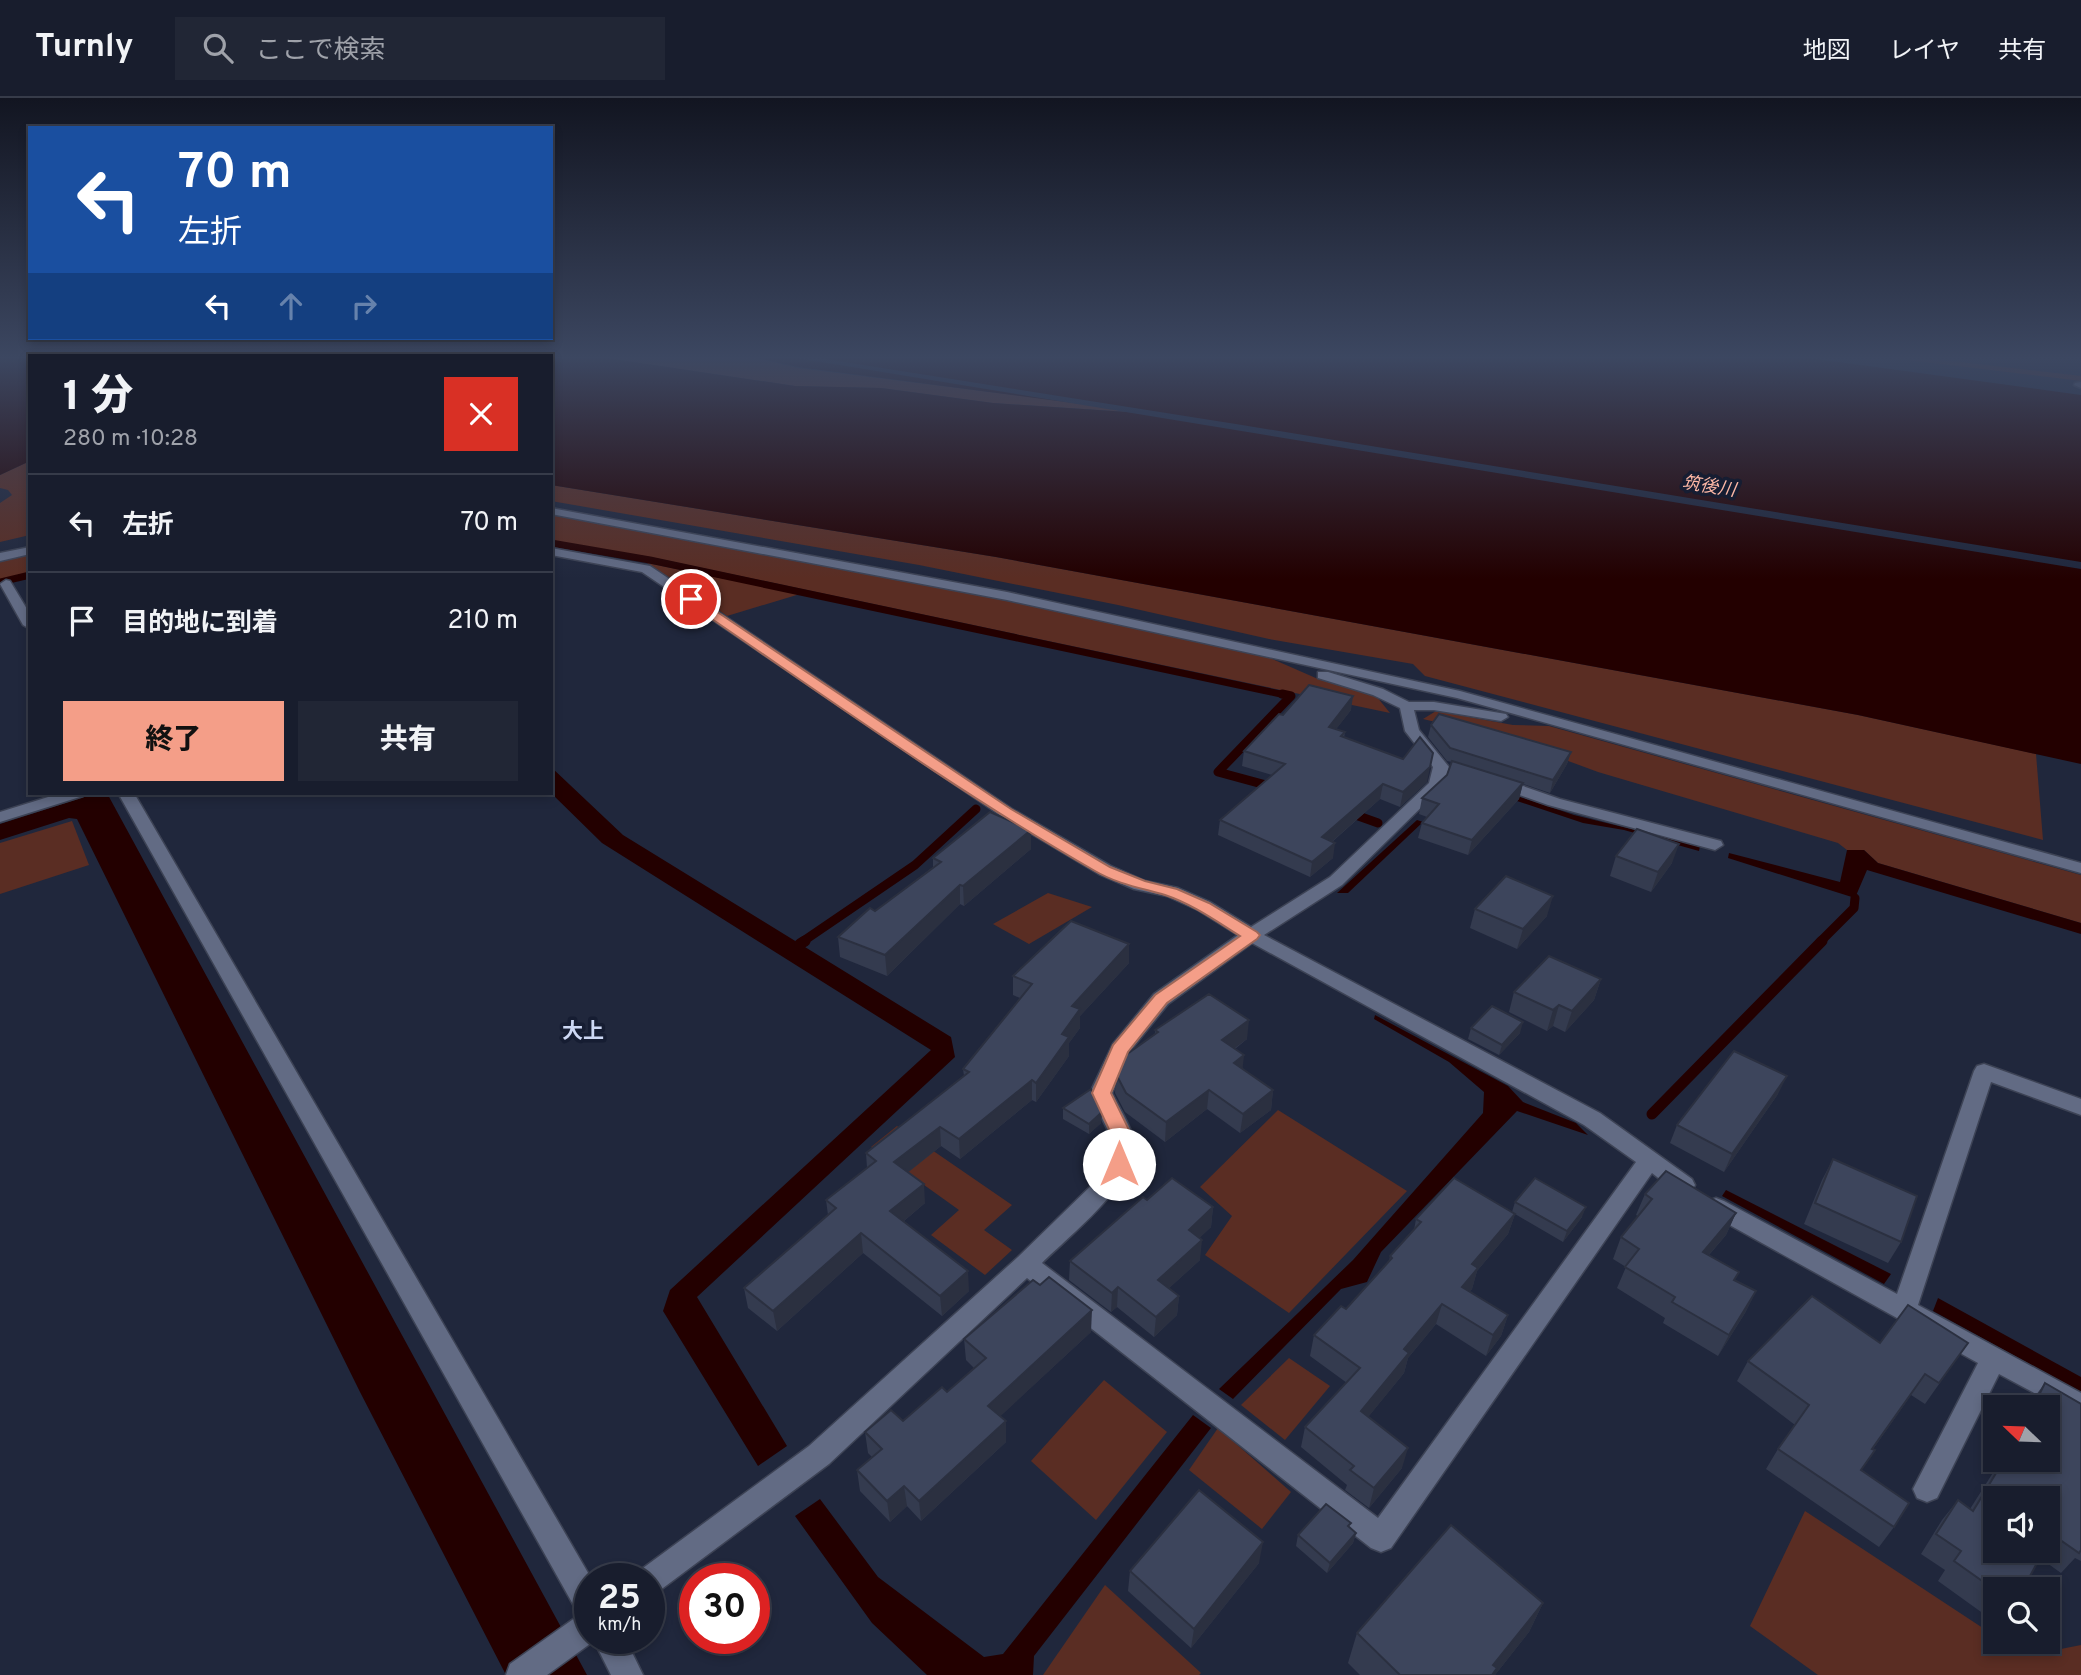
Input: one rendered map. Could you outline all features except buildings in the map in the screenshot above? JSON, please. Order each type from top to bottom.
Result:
[{"type":"street","points":[[553,511],[907,576],[1460,695],[1549,722],[2081,868]]},
{"type":"street","points":[[0,557],[28,550]]},
{"type":"street","points":[[553,551],[646,569],[1006,812],[1105,870],[1140,885],[1172,892],[1204,906],[1251,935],[1592,1119],[1723,1212],[2081,1406]]},
{"type":"street","points":[[6,584],[28,622]]},
{"type":"street","points":[[1292,658],[1312,671],[1378,692],[1407,706],[1434,706],[1549,722]]},
{"type":"street","points":[[665,1569],[819,1455],[1027,1264],[1106,1185],[1119,1164],[1124,1140],[1101,1093],[1120,1049],[1161,999],[1251,935],[1336,881],[1436,785],[1441,767],[1433,753],[1408,725],[1405,714],[1407,706]]},
{"type":"street","points":[[1441,767],[1463,771]]},
{"type":"street","points":[[1489,780],[1554,802],[1715,845]]},
{"type":"street","points":[[0,817],[71,795]]},
{"type":"street","points":[[127,795],[574,1577]]},
{"type":"street","points":[[1905,1309],[1984,1071],[2081,1107]]},
{"type":"street","points":[[1027,1264],[1381,1538],[1649,1160]]},
{"type":"street","points":[[1927,1489],[1993,1360]]},
{"type":"street","points":[[521,1675],[574,1637]]},
{"type":"street","points":[[617,1654],[628,1675]]},
{"type":"shaded area","points":[[28,462],[28,535],[0,542],[0,503],[12,495],[8,490],[0,488],[0,475]]},
{"type":"shaded area","points":[[553,485],[996,557],[1858,715],[2036,754],[2043,840],[1425,676],[1413,664],[1269,639],[919,565],[553,501]]},
{"type":"shaded area","points":[[553,515],[1110,621],[1270,658],[1318,679],[1377,697],[1390,713],[650,557],[553,541]]},
{"type":"shaded area","points":[[28,554],[28,573],[0,580],[0,561]]},
{"type":"shaded area","points":[[647,563],[800,594],[727,616]]},
{"type":"shaded area","points":[[1436,711],[1513,725],[1549,726],[2081,875],[2081,923],[1878,863],[1864,850],[1847,850],[1838,843],[1598,772],[1514,741],[1423,719]]},
{"type":"shaded area","points":[[72,821],[89,865],[0,894],[0,843]]},
{"type":"shaded area","points":[[1048,893],[1092,907],[1029,944],[993,924]]},
{"type":"shaded area","points":[[1278,1110],[1407,1191],[1289,1313],[1205,1255],[1232,1216],[1200,1187]]},
{"type":"shaded area","points":[[897,1126],[1012,1205],[984,1230],[1012,1250],[985,1275],[931,1235],[959,1210],[871,1147]]},
{"type":"shaded area","points":[[1289,1358],[1330,1386],[1285,1440],[1241,1405]]},
{"type":"shaded area","points":[[1104,1380],[1167,1432],[1096,1520],[1031,1461]]},
{"type":"shaded area","points":[[1218,1428],[1291,1492],[1262,1529],[1189,1470]]},
{"type":"shaded area","points":[[1805,1511],[1983,1628],[1983,1654],[2060,1654],[2060,1649],[2081,1645],[2081,1675],[1818,1675],[1750,1626]]},
{"type":"shaded area","points":[[1105,1585],[1201,1673],[1043,1675]]},
{"type":"water","points":[[0,432],[28,432],[28,462],[0,475]]},
{"type":"water","name":"筑後川","points":[[553,432],[2081,432],[2081,764],[1858,715],[996,557],[553,485]]},
{"type":"water","points":[[553,769],[623,835],[951,1037],[955,1057],[697,1297],[787,1446],[758,1466],[663,1311],[670,1290],[931,1050],[602,843],[553,795]]},
{"type":"water","points":[[1460,777],[1574,815],[1700,846],[1699,851],[1624,830],[1583,823],[1463,783]]},
{"type":"water","points":[[91,795],[108,795],[587,1675],[506,1675],[360,1392],[77,819],[69,818],[0,840],[0,824]]},
{"type":"water","points":[[1417,820],[1423,822],[1348,893],[1337,893]]},
{"type":"water","points":[[1847,850],[1864,850],[1878,863],[2081,923],[2081,934],[1867,870],[1855,898],[1728,858],[1729,853],[1840,882]]},
{"type":"water","points":[[1375,1015],[1508,1086],[1523,1102],[1576,1123],[1588,1135],[1517,1111],[1381,1252],[1367,1282],[1341,1289],[1233,1399],[1219,1389],[1353,1260],[1483,1113],[1484,1092],[1449,1062],[1374,1019]]},
{"type":"water","points":[[1726,1190],[1891,1274],[1884,1284],[1722,1196]]},
{"type":"water","points":[[1938,1298],[2081,1377],[2081,1392],[1933,1311]]},
{"type":"water","points":[[1193,1415],[1211,1428],[1034,1656],[1033,1675],[927,1675],[872,1623],[795,1516],[820,1499],[878,1577],[984,1657],[1003,1654]]},
{"type":"pier","points":[[1245,432],[1282,432],[2081,562],[2081,569]]},
{"type":"waterway","points":[[553,543],[650,560],[1290,696]]},
{"type":"waterway","points":[[0,582],[28,575]]},
{"type":"waterway","points":[[1273,787],[1218,772],[1291,696],[1282,694]]},
{"type":"waterway","points":[[802,942],[915,865],[976,809]]},
{"type":"waterway","points":[[1350,813],[1378,823]]},
{"type":"waterway","points":[[1820,942],[1854,908],[1855,898]]},
{"type":"waterway","points":[[800,944],[805,941]]},
{"type":"waterway","points":[[1652,1114],[1822,941]]},
{"type":"district","name":"大上","points":[[583,1031]]},
{"type":"route","points":[[691,599],[1006,812],[1105,870],[1140,885],[1172,892],[1204,906],[1251,935],[1161,999],[1120,1049],[1101,1093],[1124,1140],[1119,1164]]}]
